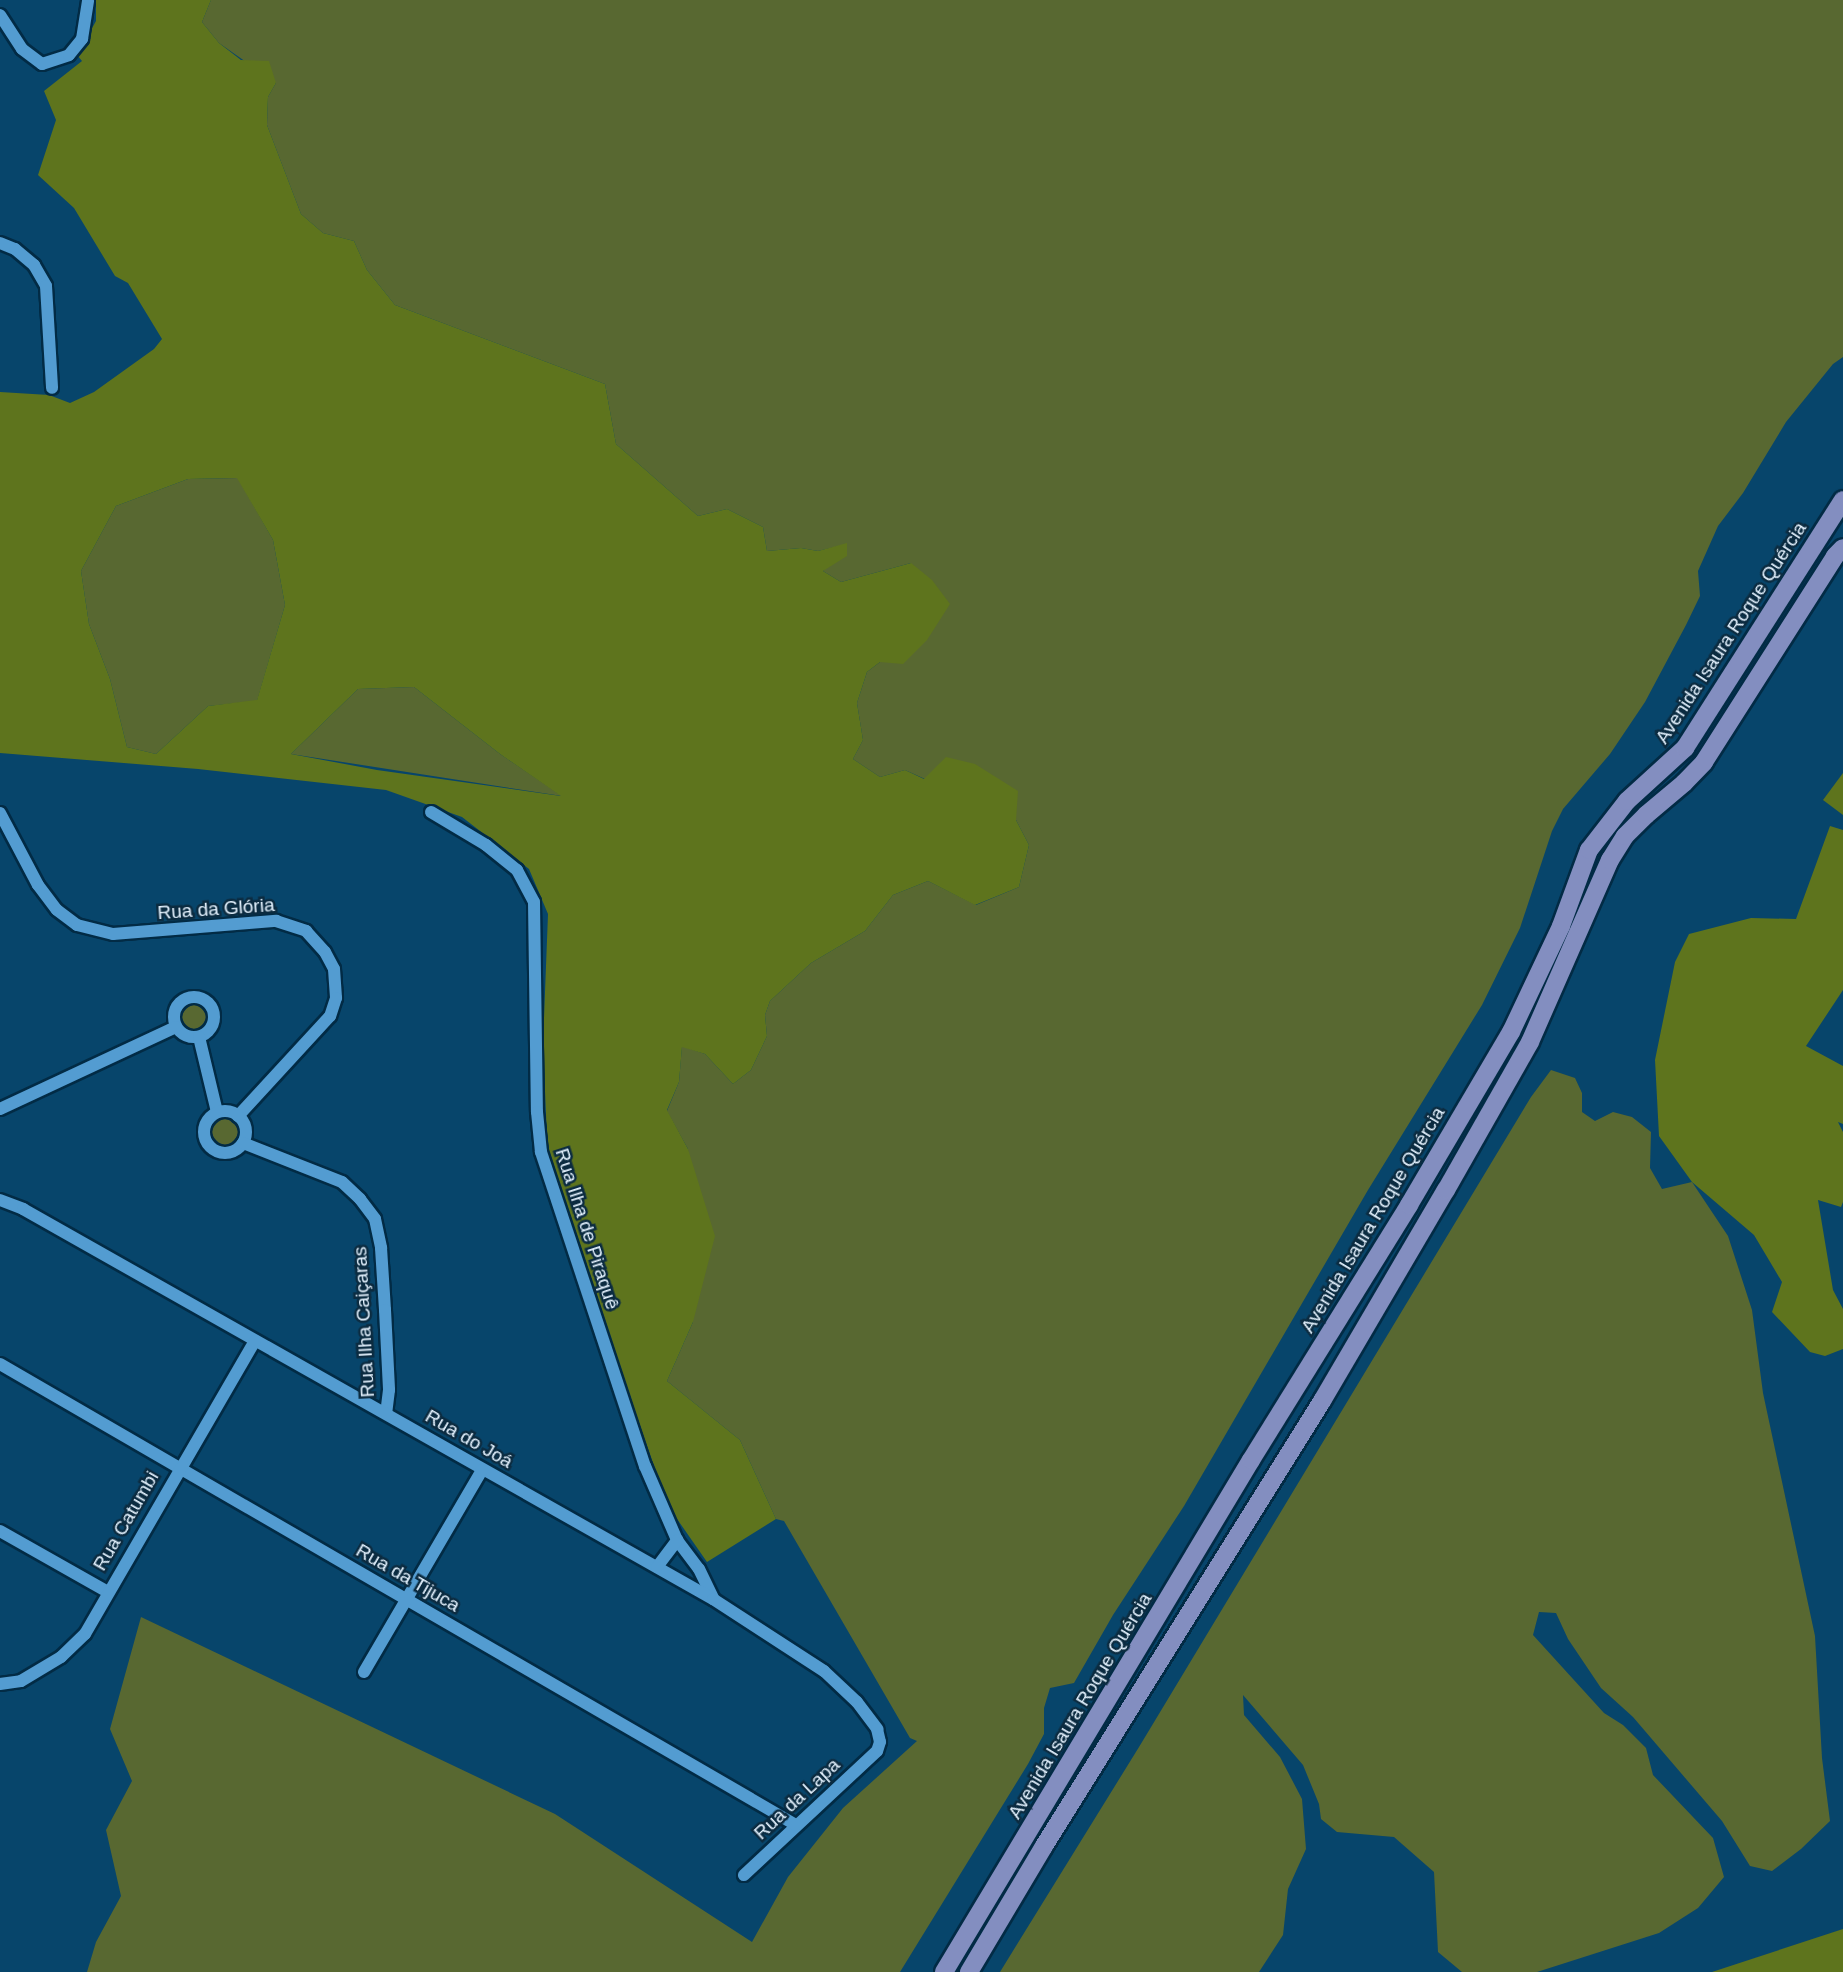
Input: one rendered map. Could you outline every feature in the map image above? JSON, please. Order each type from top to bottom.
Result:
[{"type":"main road","name":"Avenida Isaura Roque Quércia","points":[[944,1972],[1511,1032],[1561,926],[1589,850],[1628,801],[1685,748],[1843,500]]},
{"type":"main road","points":[[969,1972],[1044,1846],[1322,1401],[1446,1190],[1530,1042],[1610,860],[1625,836],[1704,762],[1843,548]]},
{"type":"street","points":[[0,15],[30,57],[42,64],[69,55],[82,39],[88,0]]},
{"type":"street","points":[[0,243],[15,249],[34,265],[46,286],[52,388]]},
{"type":"street","name":"Rua Ilha de Piraquê","points":[[431,812],[486,845],[517,870],[534,902],[537,1112],[541,1152],[645,1466],[677,1539],[699,1569],[713,1599]]},
{"type":"street","name":"Rua da Glória","points":[[0,813],[38,885],[57,910],[77,925],[113,934],[276,921],[306,931],[325,952],[334,969],[336,998],[330,1016],[238,1116]]},
{"type":"street","points":[[199,997],[210,1005],[214,1017],[210,1030],[199,1037],[182,1034],[176,1027],[175,1007],[185,998],[199,997]]},
{"type":"street","points":[[0,1109],[176,1027]]},
{"type":"street","points":[[199,1037],[217,1112]]},
{"type":"street","points":[[228,1111],[238,1116],[246,1133],[238,1148],[225,1153],[207,1142],[206,1122],[217,1112],[228,1111]]},
{"type":"street","name":"Rua Ilha Caiçaras","points":[[243,1143],[342,1182],[360,1199],[375,1220],[381,1248],[390,1390],[386,1413]]},
{"type":"street","name":"Rua do Joá","points":[[0,1200],[23,1209],[713,1599],[824,1671],[857,1702],[877,1729],[880,1742],[877,1752]]},
{"type":"street","name":"Rua Catumbi","points":[[0,1684],[21,1681],[61,1657],[85,1634],[179,1467],[255,1341]]},
{"type":"street","name":"Rua da Tijuca","points":[[0,1364],[796,1825]]},
{"type":"street","points":[[364,1672],[482,1470]]},
{"type":"street","points":[[0,1531],[108,1592]]},
{"type":"street","points":[[657,1567],[677,1539]]},
{"type":"street","name":"Rua da Lapa","points":[[744,1875],[877,1752]]},
{"type":"green space","points":[[96,0],[211,0],[202,22],[219,43],[241,60],[269,61],[276,83],[268,97],[267,125],[301,214],[323,233],[354,241],[367,270],[395,305],[605,384],[616,444],[698,516],[727,509],[763,527],[767,551],[801,548],[818,551],[847,543],[847,556],[823,571],[841,582],[911,563],[932,580],[950,604],[927,640],[903,664],[880,662],[867,672],[857,703],[863,740],[853,759],[880,777],[905,770],[924,779],[946,757],[975,764],[1018,791],[1016,820],[1029,845],[1019,887],[975,905],[928,881],[893,895],[865,931],[811,963],[770,1001],[765,1015],[767,1036],[751,1070],[733,1084],[705,1054],[682,1047],[679,1082],[667,1110],[688,1149],[715,1236],[693,1322],[667,1381],[740,1440],[776,1519],[707,1562],[668,1506],[548,1162],[543,1044],[548,914],[529,869],[462,817],[386,790],[198,769],[0,753],[0,392],[49,395],[70,403],[94,392],[154,349],[162,339],[128,283],[115,276],[74,208],[38,175],[56,120],[44,91],[82,61],[77,55],[96,21]],"holes":[[[237,478],[273,540],[285,605],[257,700],[208,706],[156,754],[127,747],[110,679],[89,624],[81,571],[116,506],[188,479]],[[414,687],[500,754],[561,796],[377,770],[291,754],[358,689]]]},
{"type":"green space","points":[[211,0],[1843,0],[1843,357],[1833,364],[1786,422],[1743,493],[1718,526],[1698,571],[1700,596],[1686,625],[1645,702],[1610,754],[1563,809],[1552,831],[1520,928],[1482,1005],[1368,1190],[1184,1506],[1113,1615],[1074,1683],[1050,1688],[1044,1708],[1044,1734],[900,1972],[87,1972],[96,1942],[121,1896],[106,1830],[132,1781],[110,1729],[141,1617],[555,1814],[752,1942],[788,1877],[843,1808],[917,1741],[910,1738],[784,1521],[776,1519],[740,1440],[667,1381],[693,1322],[688,1149],[667,1111],[679,1082],[682,1046],[705,1054],[733,1084],[751,1070],[767,1036],[765,1015],[770,1001],[811,963],[865,931],[893,895],[928,881],[976,905],[1019,887],[1029,845],[1016,820],[905,770],[880,777],[853,759],[863,740],[857,703],[867,672],[880,662],[911,563],[841,582],[823,571],[847,544],[818,551],[801,548],[767,551],[763,527],[727,509],[698,516],[616,444],[605,384],[395,305],[367,270],[354,241],[323,233],[301,214],[267,125],[268,97],[276,83],[219,43],[202,22]]},
{"type":"green space","points":[[238,478],[273,540],[285,605],[257,701],[208,706],[156,754],[127,747],[110,679],[89,624],[81,571],[116,506],[188,479]]},
{"type":"green space","points":[[414,687],[500,754],[562,796],[291,754],[358,689]]},
{"type":"green space","points":[[1843,773],[1843,815],[1823,800]]},
{"type":"green space","points":[[1830,826],[1843,830],[1843,990],[1806,1046],[1843,1066],[1843,1124],[1838,1122],[1843,1132],[1843,1202],[1841,1207],[1818,1200],[1833,1290],[1843,1309],[1843,1349],[1825,1356],[1810,1352],[1772,1312],[1782,1282],[1754,1235],[1692,1182],[1659,1136],[1655,1060],[1675,962],[1689,934],[1751,918],[1796,919]]},
{"type":"green space","points":[[196,1004],[206,1008],[210,1018],[206,1028],[196,1032],[186,1028],[182,1018],[186,1008]]},
{"type":"green space","points":[[1551,1070],[1575,1078],[1582,1093],[1582,1112],[1595,1121],[1613,1112],[1632,1117],[1651,1132],[1650,1168],[1662,1189],[1692,1182],[1728,1236],[1752,1310],[1763,1393],[1815,1636],[1822,1758],[1830,1821],[1801,1849],[1772,1871],[1750,1866],[1722,1821],[1633,1717],[1601,1688],[1568,1639],[1556,1613],[1539,1612],[1533,1635],[1604,1713],[1623,1725],[1646,1748],[1653,1775],[1713,1838],[1724,1877],[1698,1908],[1659,1933],[1537,1972],[1462,1972],[1438,1952],[1434,1872],[1394,1837],[1337,1832],[1321,1819],[1319,1804],[1303,1765],[1243,1695],[1244,1715],[1280,1757],[1302,1799],[1306,1849],[1288,1889],[1283,1935],[1259,1972],[1000,1972],[1139,1747],[1531,1097]]},
{"type":"green space","points":[[225,1117],[236,1121],[240,1132],[236,1143],[225,1147],[214,1143],[210,1132],[214,1121]]},
{"type":"green space","points":[[1843,1929],[1843,1972],[1712,1972]]}]
